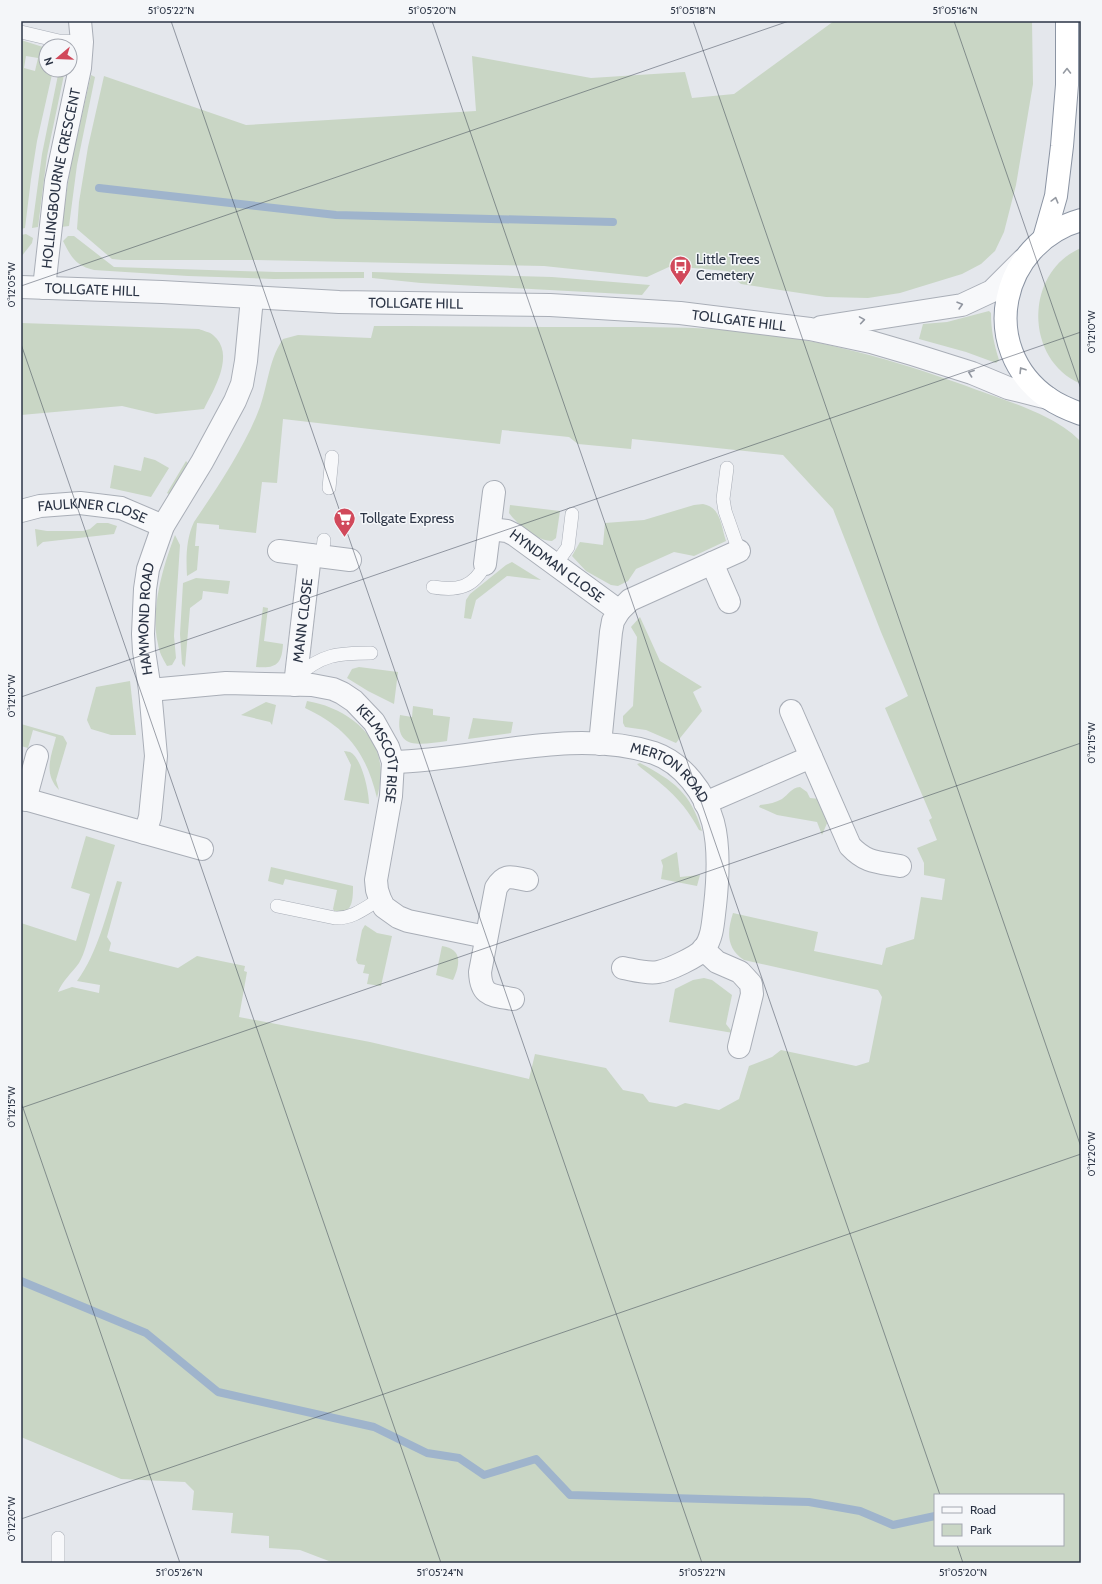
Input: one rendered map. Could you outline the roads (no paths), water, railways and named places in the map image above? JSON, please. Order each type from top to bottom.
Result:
[{"type":"highway","points":[[1044,238],[1056,196],[1062,146],[1067,85],[1067,21]]},
{"type":"highway","points":[[1081,220],[1056,229],[1033,247],[1015,273],[1006,306],[1006,323],[1009,340],[1014,356],[1022,372],[1048,398],[1064,408],[1081,414]]},
{"type":"street","name":"HOLLINGBOURNE CRESCENT","points":[[44,288],[56,181],[80,68],[81,32]]},
{"type":"street","name":"TOLLGATE HILL","points":[[810,329],[962,305],[992,291],[1024,259]]},
{"type":"street","name":"TOLLGATE HILL","points":[[21,287],[162,292],[339,302],[550,305],[680,313],[810,329],[871,342],[972,373],[1008,388],[1048,398]]},
{"type":"street","name":"HAMMOND ROAD","points":[[145,833],[150,817],[156,756],[150,690],[144,652],[144,589],[148,569],[163,526],[202,462],[240,390],[246,361],[252,298]]},
{"type":"street","points":[[485,564],[494,492]]},
{"type":"street","name":"FAULKNER CLOSE","points":[[21,511],[40,506],[80,503],[121,508],[163,526]]},
{"type":"street","name":"HYNDMAN CLOSE","points":[[490,529],[507,531],[515,536],[620,611]]},
{"type":"street","points":[[278,551],[318,551],[350,560]]},
{"type":"street","name":"MANN CLOSE","points":[[296,681],[318,551]]},
{"type":"street","points":[[600,744],[610,632],[613,621],[620,611],[630,600],[739,551]]},
{"type":"street","points":[[712,564],[729,602]]},
{"type":"street","name":"KELMSCOTT RISE","points":[[150,690],[226,683],[296,681],[312,686],[333,689],[354,701],[374,722],[388,747],[393,762],[391,796],[376,880],[376,890],[380,899],[391,913],[408,921],[486,937]]},
{"type":"street","points":[[791,711],[850,846],[859,856],[870,861],[900,866]]},
{"type":"street","name":"MERTON ROAD","points":[[393,762],[419,761],[577,743],[600,744],[638,750],[653,753],[666,758],[685,773],[693,783],[705,804],[714,828],[717,863],[716,897],[711,935],[703,949]]},
{"type":"street","points":[[37,756],[23,799],[202,849]]},
{"type":"street","points":[[705,804],[811,757]]},
{"type":"street","points":[[513,999],[490,995],[480,984],[480,972],[496,888],[500,881],[505,877],[510,876],[527,880]]},
{"type":"street","points":[[623,968],[647,972],[658,972],[692,958],[703,949],[717,962],[740,972],[750,984],[752,994],[739,1047]]},
{"type":"lane","points":[[21,32],[58,41],[81,32]]},
{"type":"lane","points":[[329,488],[332,456]]},
{"type":"lane","points":[[727,468],[723,499],[725,512],[739,551]]},
{"type":"lane","points":[[556,564],[568,547],[572,514]]},
{"type":"lane","points":[[433,587],[445,589],[459,588],[470,584],[477,578],[485,564]]},
{"type":"lane","points":[[296,681],[309,665],[326,658],[342,653],[371,652]]},
{"type":"lane","points":[[277,906],[344,919],[380,899]]},
{"type":"lane","points":[[58,1538],[58,1563]]},
{"type":"waterway","points":[[99,188],[336,215],[613,222]]},
{"type":"waterway","points":[[21,1281],[146,1333],[218,1392],[374,1427],[427,1453],[459,1458],[484,1475],[536,1459],[570,1495],[809,1502],[860,1511],[893,1525],[934,1516]]},
{"type":"place","name":"Little Trees Cemetery","points":[[680,286]]},
{"type":"place","name":"Tollgate Express","points":[[345,538]]}]
